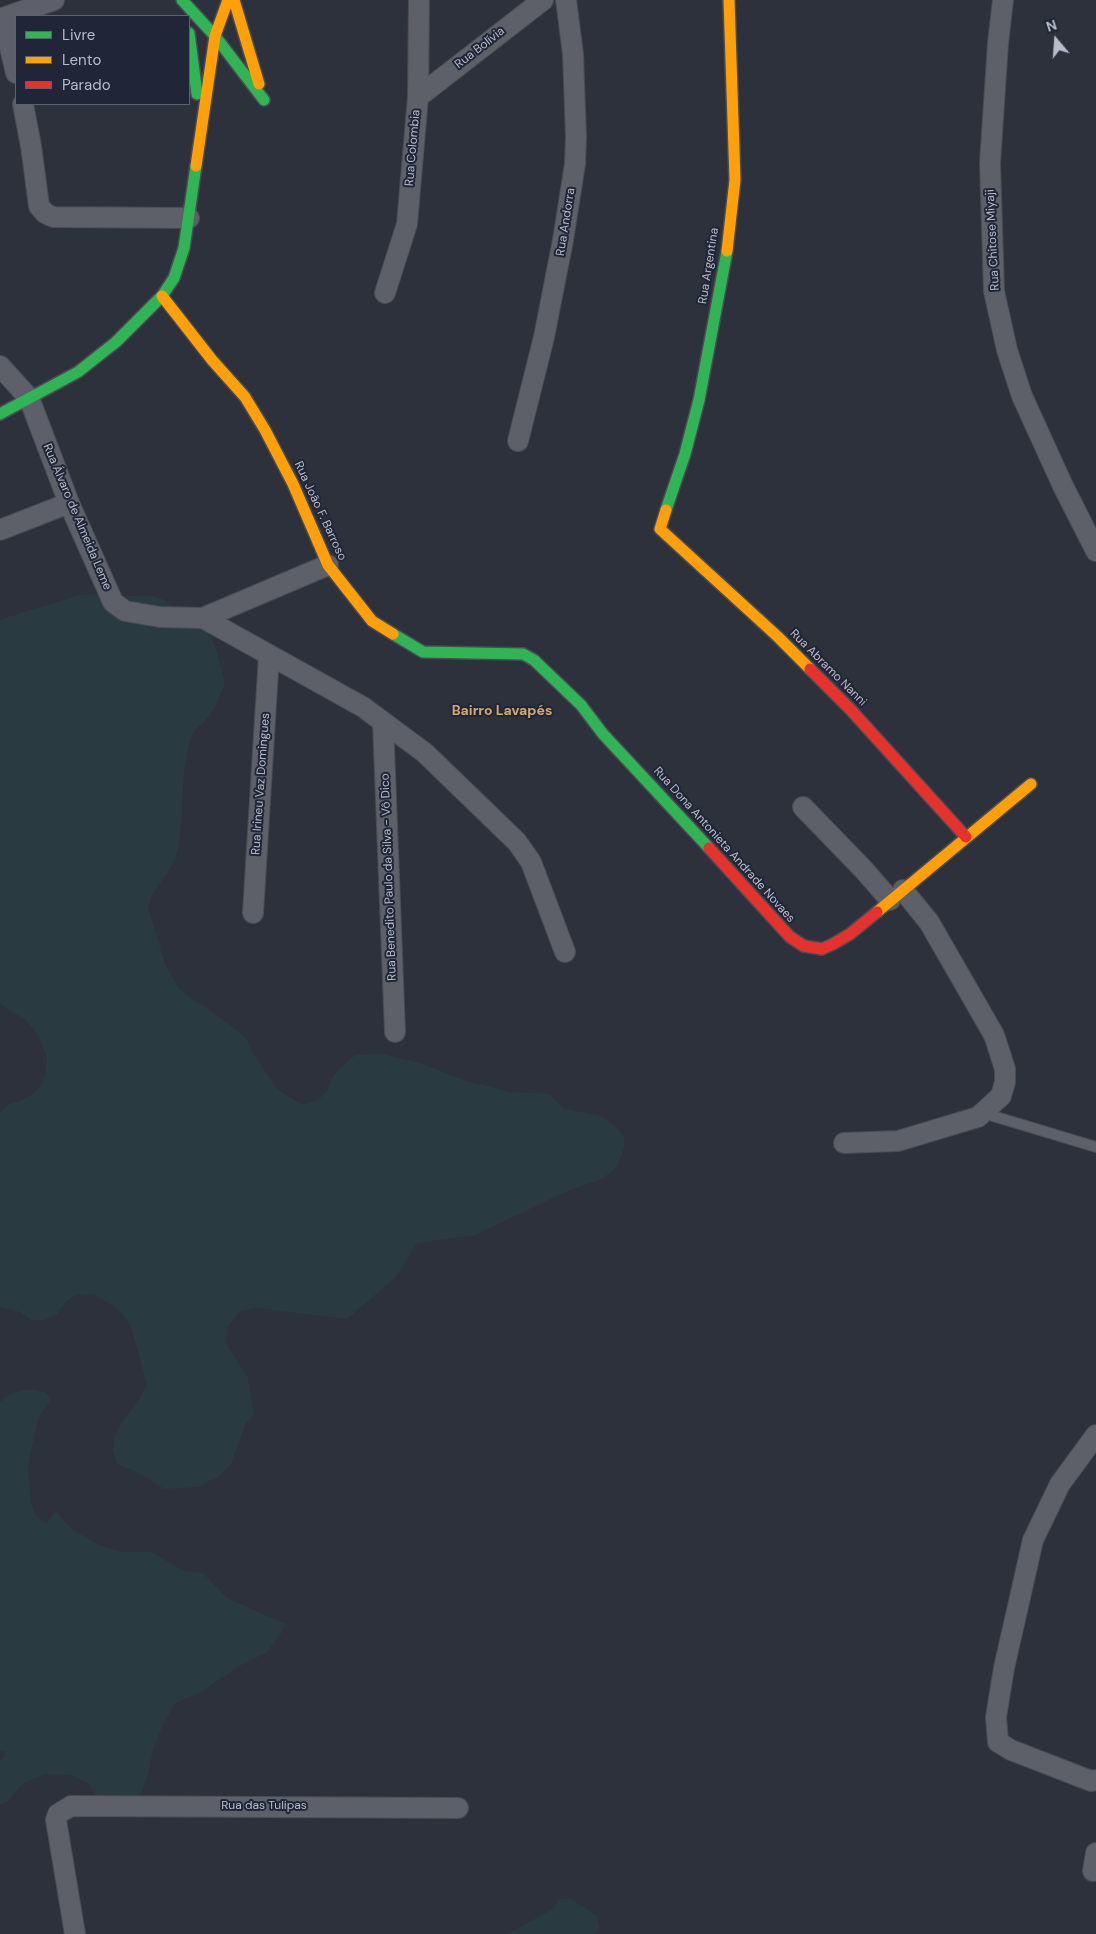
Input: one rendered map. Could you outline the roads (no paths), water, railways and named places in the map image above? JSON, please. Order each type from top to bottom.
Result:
[{"type":"street","points":[[15,69],[2,18],[54,0]]},
{"type":"street","points":[[186,7],[200,13],[208,13],[217,11],[227,0]]},
{"type":"street","points":[[0,414],[78,372],[116,342],[162,296],[174,278],[184,248],[215,36],[227,0]]},
{"type":"street","points":[[186,7],[215,36],[264,100],[234,0]]},
{"type":"street","name":"Rua Colombia","points":[[385,293],[407,224],[418,97],[419,0]]},
{"type":"street","name":"Rua Bolívia","points":[[418,97],[543,0]]},
{"type":"street","name":"Rua Andorra","points":[[518,441],[544,337],[563,240],[575,164],[573,54],[566,0]]},
{"type":"street","name":"Rua Argentina","points":[[660,528],[685,454],[699,400],[729,239],[735,180],[729,0]]},
{"type":"street","name":"Rua Chitose Miyaji","points":[[1003,0],[998,43],[990,163],[994,291],[1007,350],[1022,396],[1063,486],[1096,551]]},
{"type":"street","points":[[190,40],[196,79],[200,132]]},
{"type":"street","points":[[23,105],[39,206],[45,213],[53,217],[189,218]]},
{"type":"street","name":"Rua João F. Barroso","points":[[162,296],[212,360],[245,397],[265,430],[293,484],[328,565],[372,621],[423,652],[523,654],[534,660]]},
{"type":"street","name":"Rua Álvaro de Almeida Leme","points":[[0,366],[29,398],[69,504],[113,602],[125,610],[160,617],[203,618],[328,565]]},
{"type":"street","points":[[0,530],[69,504]]},
{"type":"street","name":"Rua Abramo Nanni","points":[[660,528],[770,630],[850,709],[966,837]]},
{"type":"street","points":[[203,618],[362,708],[425,753],[517,842],[531,862],[565,952]]},
{"type":"street","name":"Rua Irineu Vaz Domingues","points":[[253,913],[269,655]]},
{"type":"street","name":"Rua Dona Antonieta Andrade Novaes","points":[[534,660],[581,705],[603,734],[678,812],[760,906],[790,937],[804,946],[814,949],[822,949],[834,944],[850,934],[1031,784]]},
{"type":"street","name":"Rua Benedito Paulo da Silva - Vô Dico","points":[[383,722],[395,1032]]},
{"type":"street","points":[[803,807],[864,870],[929,922],[994,1035],[1005,1069],[1005,1082],[1001,1096],[978,1117],[898,1141],[844,1143]]},
{"type":"street","points":[[1096,1435],[1060,1484],[1033,1540],[1004,1668],[996,1717],[998,1742],[1011,1750],[1091,1782],[1096,1780]]},
{"type":"street","name":"Rua das Tulipas","points":[[75,1934],[56,1820],[58,1814],[71,1806],[458,1808]]},
{"type":"lane","points":[[982,1113],[1096,1147]]},
{"type":"district","name":"Bairro Lavapés","points":[[502,711]]}]
